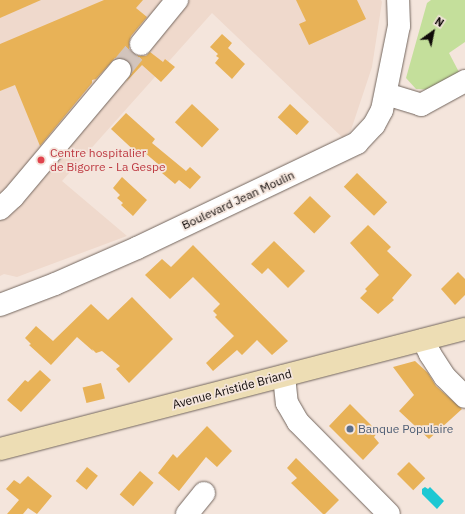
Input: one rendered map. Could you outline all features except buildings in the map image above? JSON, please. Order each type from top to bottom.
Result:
[{"type":"main road","name":"Avenue Aristide Briand","points":[[0,449],[465,329]]},
{"type":"street","points":[[141,44],[177,0]]},
{"type":"street","name":"Boulevard Jean Moulin","points":[[0,305],[55,284],[137,248],[357,143],[374,125],[382,110],[399,26],[398,0]]},
{"type":"street","name":"Boulevard Jean Moulin","points":[[399,26],[412,0]]},
{"type":"street","points":[[0,209],[13,197],[120,70]]},
{"type":"street","points":[[386,94],[422,105],[465,81]]},
{"type":"street","points":[[423,340],[445,377],[465,397]]},
{"type":"street","points":[[284,376],[287,403],[298,422],[389,514]]},
{"type":"street","points":[[187,514],[204,493]]},
{"type":"shaded area","name":"Centre hospitalier de Bigorre - La Gespe","points":[[0,0],[381,0],[382,2],[372,67],[351,130],[343,138],[212,13],[62,181],[127,236],[17,277],[4,274],[0,276]]},
{"type":"green space","points":[[431,0],[465,0],[465,42],[449,53],[460,74],[436,90],[416,89],[406,78],[427,3]]},
{"type":"water","points":[[425,487],[428,489],[430,487],[444,501],[437,509],[422,494],[422,489]]},
{"type":"tunnel","points":[[120,70],[141,44]]},
{"type":"place","name":"Centre hospitalier de Bigorre - La Gespe","points":[[41,160]]},
{"type":"place","name":"Banque Populaire","points":[[350,429]]}]
